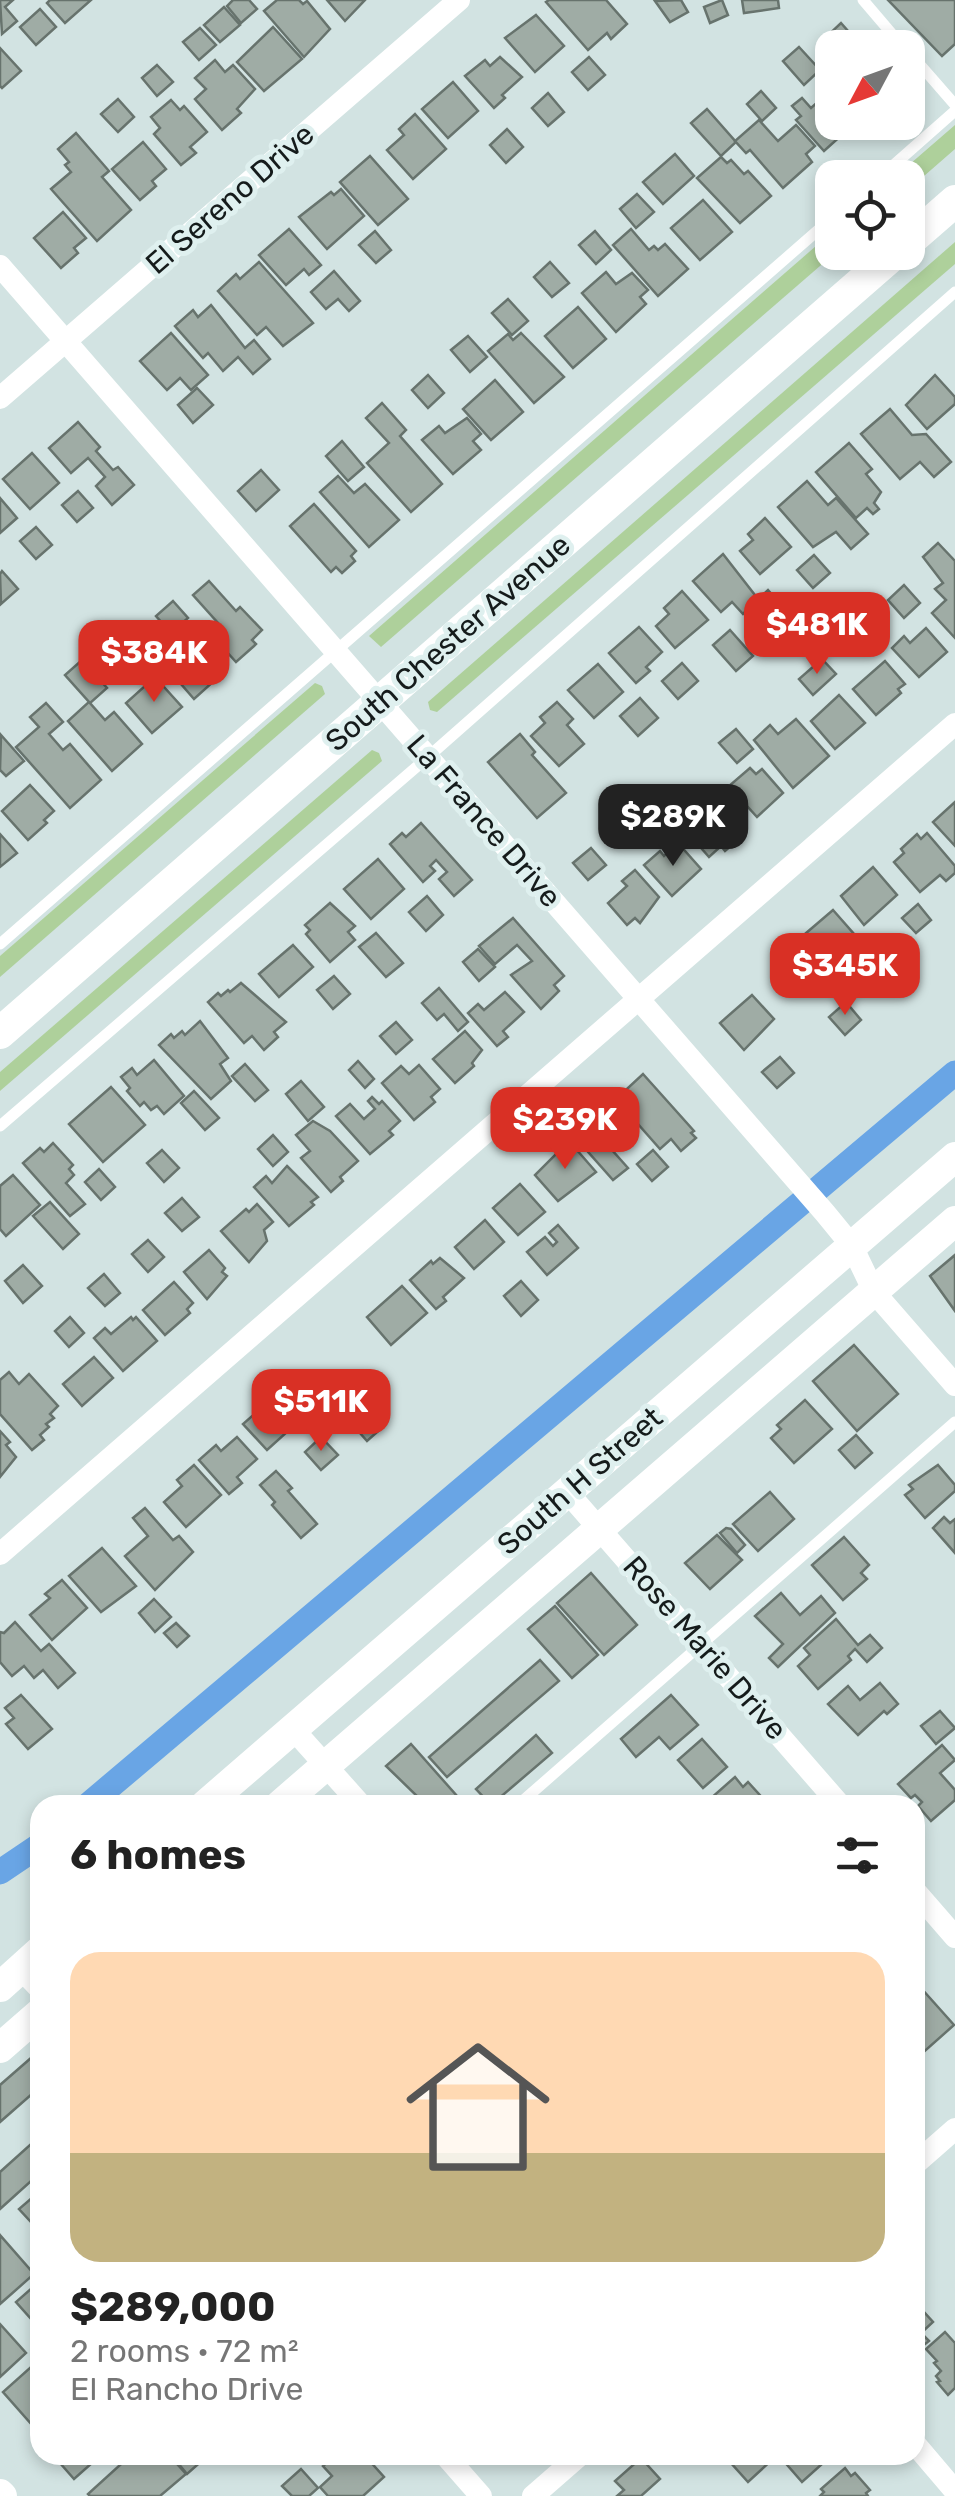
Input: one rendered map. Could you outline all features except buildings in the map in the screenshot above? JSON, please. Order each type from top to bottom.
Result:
[{"type":"main road","points":[[925,227],[955,201]]},
{"type":"main road","name":"South Chester Avenue","points":[[0,1033],[875,270]]},
{"type":"street","name":"El Sereno Drive","points":[[0,398],[460,0]]},
{"type":"street","name":"La France Drive","points":[[0,266],[796,1180],[852,1246],[874,1292],[955,1385]]},
{"type":"street","points":[[0,1554],[955,724]]},
{"type":"street","name":"South H Street","points":[[216,1795],[955,1157]]},
{"type":"street","name":"South H Street","points":[[291,1795],[955,1221]]},
{"type":"street","name":"Rose Marie Drive","points":[[568,1493],[831,1795]]},
{"type":"street","points":[[293,1728],[352,1795]]},
{"type":"street","points":[[925,1902],[955,1937]]},
{"type":"street","points":[[0,2048],[30,2022]]},
{"type":"street","points":[[925,2155],[955,2129]]},
{"type":"street","points":[[925,2456],[955,2490]]},
{"type":"street","points":[[454,2465],[480,2496]]},
{"type":"street","points":[[533,2496],[569,2465]]},
{"type":"lane","points":[[862,0],[889,30]]},
{"type":"lane","points":[[899,160],[955,108],[925,72]]},
{"type":"lane","points":[[0,944],[815,233]]},
{"type":"lane","points":[[0,1126],[955,292]]},
{"type":"lane","points":[[529,1795],[955,1422]]},
{"type":"green space","points":[[955,125],[955,149],[925,175],[925,160],[915,160]]},
{"type":"green space","points":[[955,242],[955,264],[437,712],[430,710],[428,702]]},
{"type":"green space","points":[[815,247],[815,270],[381,647],[369,636]]},
{"type":"green space","points":[[315,683],[322,686],[325,694],[0,977],[0,956]]},
{"type":"green space","points":[[372,750],[379,753],[382,761],[0,1091],[0,1072]]},
{"type":"waterway","points":[[100,1795],[955,1073]]},
{"type":"waterway","points":[[0,1872],[30,1852]]}]
